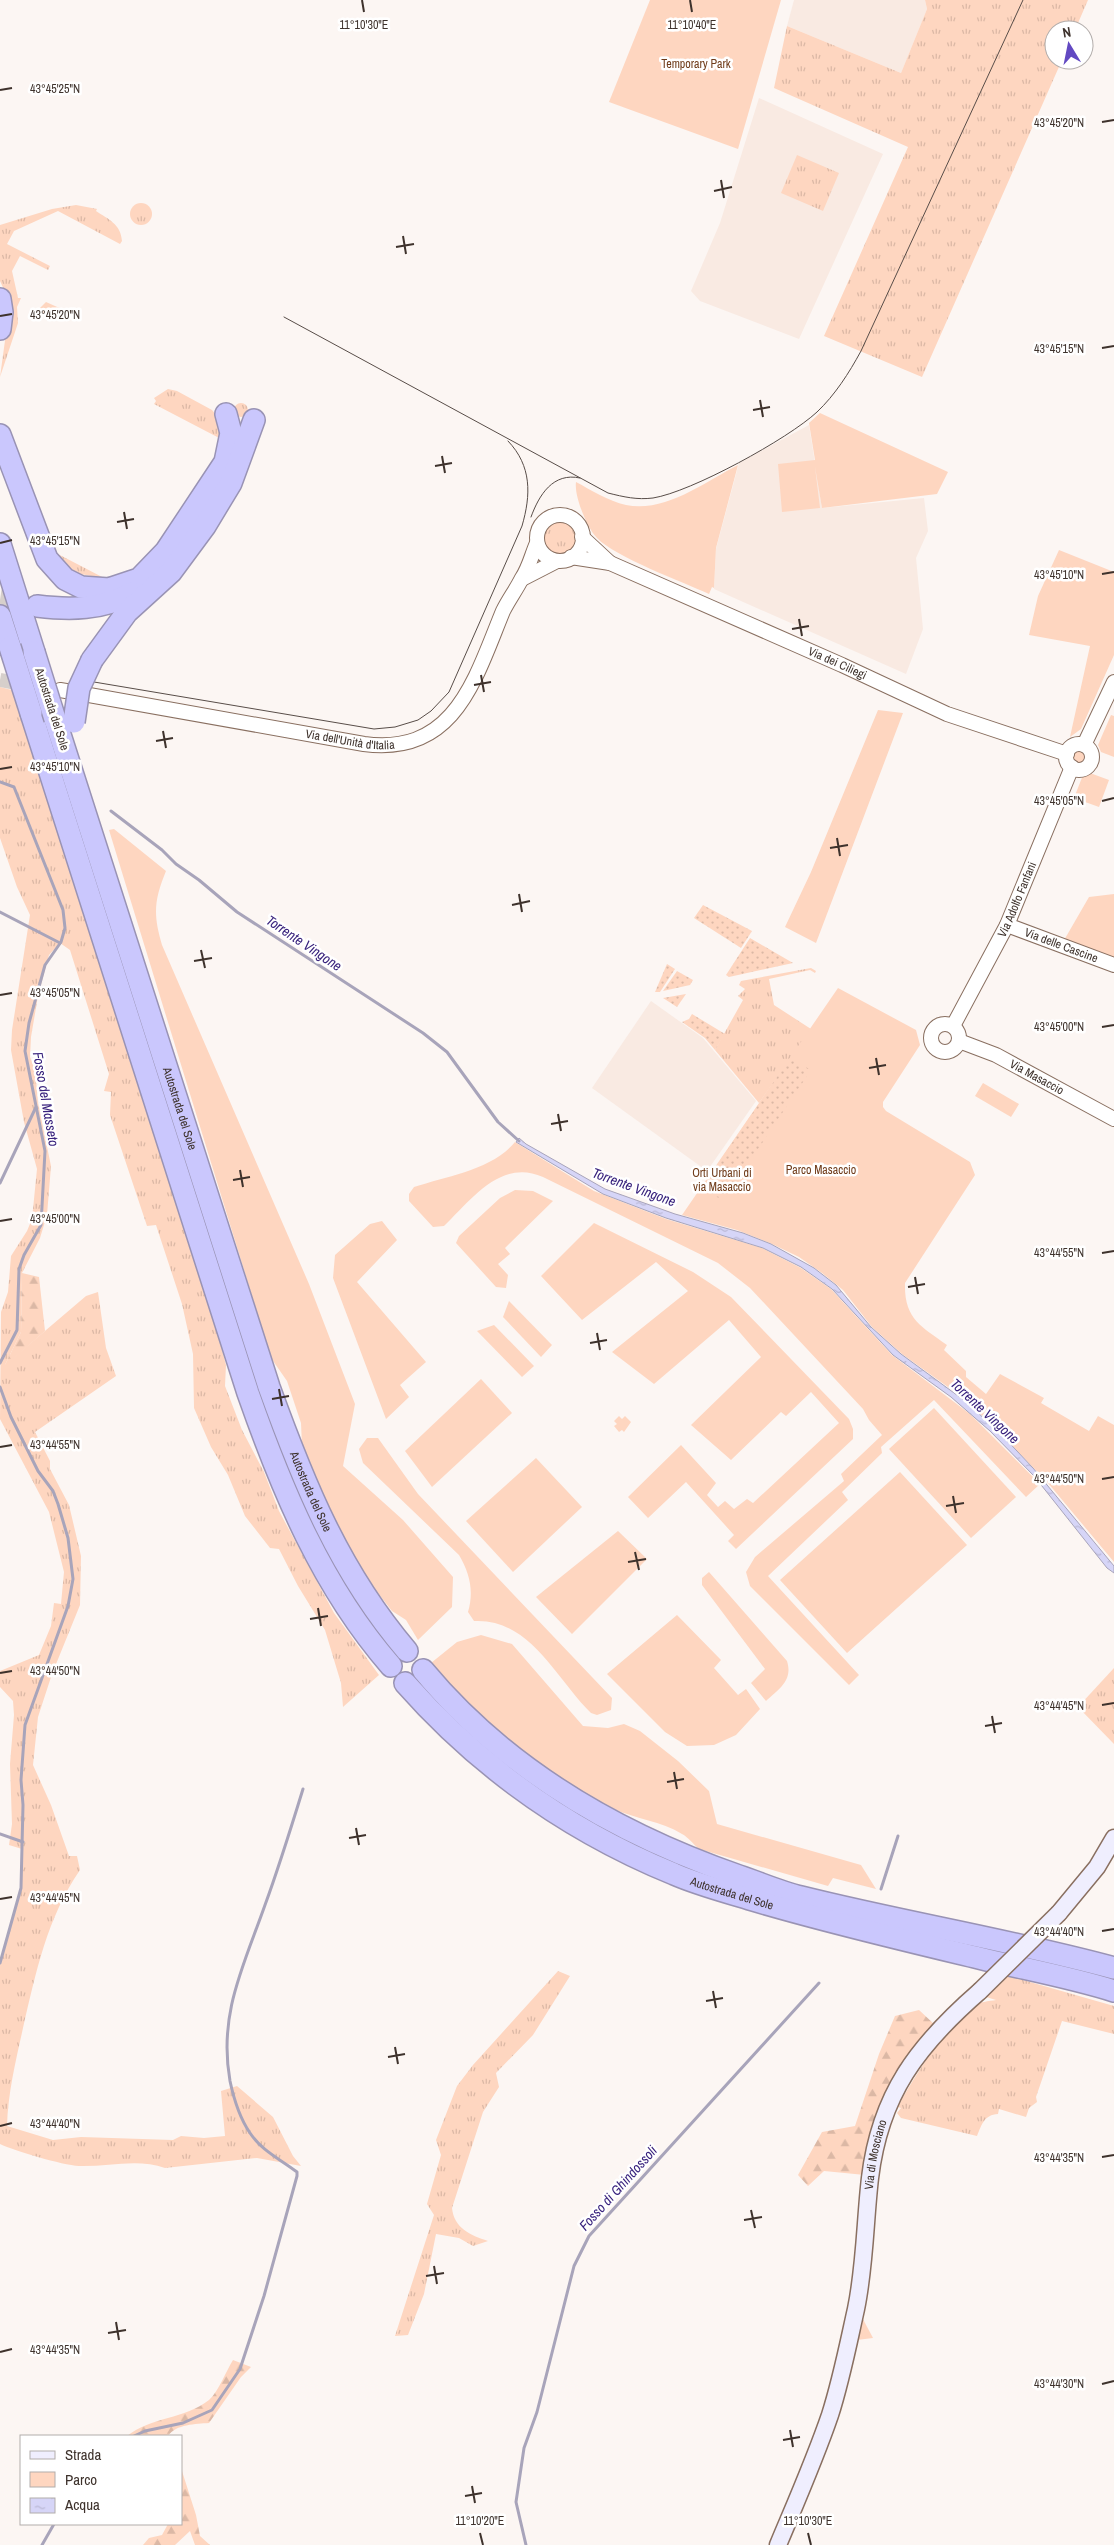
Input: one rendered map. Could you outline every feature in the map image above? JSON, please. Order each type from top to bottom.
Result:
[{"type":"highway","points":[[0,299],[2,312],[0,329]]},
{"type":"highway","points":[[0,435],[47,559],[57,572],[81,587],[102,589],[139,579],[166,551],[225,462],[231,433],[226,414]]},
{"type":"highway","points":[[65,720],[92,660],[128,612],[171,572],[205,526],[231,483],[254,420]]},
{"type":"highway","points":[[37,606],[82,608],[121,598],[166,570],[205,526]]},
{"type":"highway","name":"Autostrada del Sole","points":[[0,544],[34,652],[65,720],[109,884],[269,1387],[297,1464],[314,1503],[347,1566],[387,1627],[407,1651]]},
{"type":"highway","points":[[0,616],[5,655]]},
{"type":"highway","name":"Autostrada del Sole","points":[[5,655],[25,712],[29,739],[50,770],[248,1393],[276,1469],[307,1539],[326,1573],[366,1636],[390,1666]]},
{"type":"highway","name":"Autostrada del Sole","points":[[423,1670],[464,1714],[493,1741],[551,1786],[606,1820],[685,1856],[800,1896],[1114,1968]]},
{"type":"highway","name":"Autostrada del Sole","points":[[405,1684],[439,1721],[478,1757],[541,1805],[582,1830],[675,1875],[794,1912],[982,1959],[1080,1980],[1114,1991]]},
{"type":"main road","name":"Via di Mosciano","points":[[778,2545],[830,2415],[845,2359],[860,2280],[870,2176],[883,2117],[891,2098],[908,2068],[932,2036],[1059,1913],[1097,1867],[1114,1838]]},
{"type":"street","name":"Via dei Ciliegi","points":[[537,543],[538,531],[541,525],[556,515],[567,516],[575,522],[582,537],[610,563]]},
{"type":"street","points":[[572,557],[580,548],[582,537]]},
{"type":"street","points":[[537,543],[543,554],[557,561]]},
{"type":"street","name":"Via dell'Unità d'Italia","points":[[89,695],[364,744],[382,746],[408,743],[436,730],[461,705],[469,691],[512,592],[522,579],[537,543]]},
{"type":"street","name":"Via dei Ciliegi","points":[[557,561],[572,557],[610,563],[842,665],[947,714],[1069,760]]},
{"type":"street","points":[[522,579],[557,561]]},
{"type":"street","points":[[1084,745],[1114,682]]},
{"type":"street","points":[[1084,745],[1090,750],[1092,761],[1083,769],[1069,760],[1073,746],[1084,745]]},
{"type":"street","name":"Via Adolfo Fanfani","points":[[953,1026],[1007,925],[1069,760]]},
{"type":"street","name":"Via delle Cascine","points":[[1007,925],[1114,965]]},
{"type":"street","points":[[942,1024],[953,1026],[958,1032],[959,1041],[952,1050],[945,1052],[933,1044],[932,1034],[936,1027],[942,1024]]},
{"type":"street","name":"Via Masaccio","points":[[959,1041],[996,1055],[1114,1119]]},
{"type":"shaded area","points":[[794,0],[925,0],[927,9],[901,73],[787,26]]},
{"type":"shaded area","points":[[759,98],[883,154],[799,339],[700,301],[691,291],[720,223]]},
{"type":"shaded area","points":[[809,425],[822,508],[924,498],[928,531],[916,558],[923,629],[906,674],[714,589],[716,549],[739,463]]},
{"type":"shaded area","points":[[651,1001],[703,1038],[756,1101],[707,1171],[592,1088]]},
{"type":"green space","name":"Temporary Park","points":[[650,0],[781,0],[738,149],[609,102]]},
{"type":"green space","points":[[925,0],[1088,0],[1079,20],[1044,20],[1044,70],[1058,70],[922,377],[824,336],[908,147],[774,88],[787,26],[901,73],[927,9]]},
{"type":"green space","points":[[797,155],[839,173],[823,211],[781,193]]},
{"type":"green space","points":[[137,203],[145,203],[152,210],[152,218],[145,225],[137,225],[130,218],[130,210]]},
{"type":"green space","points":[[76,205],[97,209],[96,211],[116,226],[122,241],[120,244],[58,211],[14,231],[7,244],[50,266],[48,270],[20,256],[12,271],[18,298],[21,298],[17,307],[18,323],[0,377],[7,326],[6,294],[0,281],[0,225],[52,209]]},
{"type":"green space","points":[[46,302],[64,310],[44,315],[40,308]]},
{"type":"green space","points":[[168,389],[177,391],[212,410],[216,415],[223,440],[154,404],[156,401],[154,398]]},
{"type":"green space","points":[[238,403],[244,403],[248,410],[244,417],[238,417],[234,413],[234,407]]},
{"type":"green space","points":[[820,413],[948,472],[937,494],[822,508],[815,467],[820,508],[782,512],[778,464],[815,460],[809,423]]},
{"type":"green space","points":[[738,465],[716,548],[714,588],[712,587],[709,594],[633,561],[606,545],[597,538],[589,527],[577,495],[576,482],[619,503],[641,506],[655,505],[684,494]]},
{"type":"green space","points":[[560,520],[567,521],[572,525],[576,530],[576,544],[572,549],[567,553],[560,554],[553,553],[548,549],[544,544],[543,537],[544,530],[548,525],[553,521]]},
{"type":"green space","points":[[1059,550],[1114,572],[1114,655],[1081,729],[1070,737],[1090,646],[1029,635],[1038,596]]},
{"type":"green space","points":[[54,552],[106,579],[76,573]]},
{"type":"green space","points":[[0,687],[12,690],[160,1116],[226,1365],[225,1386],[242,1430],[264,1472],[279,1511],[334,1613],[379,1675],[343,1707],[341,1683],[325,1630],[298,1586],[279,1549],[270,1548],[245,1516],[228,1475],[211,1447],[194,1408],[193,1354],[182,1304],[156,1225],[147,1226],[110,1115],[111,1092],[104,1091],[109,1074],[70,950],[60,943],[49,955],[38,996],[31,1037],[30,1057],[35,1069],[38,1103],[51,1166],[47,1215],[40,1238],[22,1273],[21,1332],[5,1365],[86,1296],[98,1292],[106,1348],[116,1376],[35,1432],[50,1461],[50,1469],[69,1505],[81,1556],[80,1605],[52,1674],[38,1717],[33,1765],[51,1805],[69,1856],[77,1856],[80,1870],[59,1907],[38,1966],[13,2076],[7,2126],[53,2140],[81,2137],[173,2140],[181,2136],[204,2138],[225,2136],[221,2091],[237,2086],[273,2117],[293,2156],[301,2166],[257,2158],[165,2168],[133,2163],[79,2166],[39,2157],[0,2144],[0,1963],[21,1888],[23,1854],[22,1849],[9,1845],[12,1824],[10,1764],[14,1715],[13,1701],[0,1687],[0,1671],[39,1655],[51,1626],[54,1603],[61,1604],[64,1572],[49,1512],[0,1419],[1,1312],[8,1292],[11,1256],[27,1231],[32,1219],[37,1169],[24,1122],[11,1050],[12,1030],[30,915],[17,887],[0,838]]},
{"type":"green space","points":[[878,710],[903,713],[816,943],[785,927],[811,872]]},
{"type":"green space","points":[[1111,715],[1114,716],[1114,757],[1101,752],[1098,745]]},
{"type":"green space","points":[[1079,750],[1084,752],[1086,757],[1084,762],[1079,764],[1074,762],[1072,757],[1074,752]]},
{"type":"green space","points":[[1090,773],[1109,780],[1099,807],[1074,798],[1083,775]]},
{"type":"green space","points":[[114,829],[166,871],[159,891],[156,908],[157,925],[162,945],[309,1284],[355,1404],[343,1466],[403,1520],[453,1577],[452,1607],[418,1640],[406,1620],[392,1611],[352,1560],[302,1446],[301,1423],[287,1381],[271,1358],[109,830]]},
{"type":"green space","points":[[1114,894],[1114,961],[1063,942],[1089,897]]},
{"type":"green space","points":[[703,905],[752,931],[741,948],[694,918]]},
{"type":"green space","points":[[750,938],[793,963],[729,977],[726,975]]},
{"type":"green space","points":[[667,964],[675,969],[660,992],[655,992]]},
{"type":"green space","points":[[811,968],[816,971],[815,973],[810,970],[769,979],[774,1005],[811,1029],[759,1103],[715,1050],[743,1000],[738,996],[745,989],[739,985],[741,981]]},
{"type":"green space","points":[[677,971],[693,980],[690,985],[663,991]]},
{"type":"green space","name":"Parco Masaccio","points":[[838,988],[916,1030],[920,1045],[883,1102],[883,1107],[886,1111],[970,1162],[975,1175],[905,1283],[907,1305],[922,1327],[947,1345],[944,1350],[966,1371],[966,1377],[986,1394],[1000,1374],[1044,1398],[1041,1403],[1089,1431],[1098,1416],[1114,1425],[1114,1562],[1048,1483],[1001,1434],[966,1400],[902,1354],[872,1327],[843,1290],[822,1273],[799,1257],[772,1244],[737,1230],[682,1215]]},
{"type":"green space","points":[[686,994],[677,1007],[663,998]]},
{"type":"green space","points":[[692,1014],[725,1034],[715,1050],[705,1038],[682,1022],[689,1019]]},
{"type":"green space","name":"Orti Urbani di via Masaccio","points":[[790,1058],[811,1070],[724,1200],[700,1190]]},
{"type":"green space","points":[[983,1083],[1019,1104],[1011,1117],[975,1096]]},
{"type":"green space","points":[[515,1142],[594,1191],[666,1219],[762,1248],[801,1268],[831,1289],[892,1355],[970,1414],[1040,1484],[1026,1497],[934,1400],[881,1447],[882,1453],[842,1492],[848,1500],[768,1576],[859,1675],[849,1685],[750,1586],[746,1572],[755,1557],[844,1481],[841,1474],[882,1435],[869,1420],[863,1409],[750,1288],[718,1263],[543,1177],[528,1173],[514,1173],[500,1177],[476,1194],[444,1226],[433,1227],[409,1201],[409,1194],[414,1187],[482,1166],[505,1152]]},
{"type":"green space","points":[[515,1190],[533,1191],[553,1201],[505,1248],[510,1254],[498,1264],[508,1275],[506,1288],[496,1287],[456,1243],[459,1236],[500,1198]]},
{"type":"green space","points":[[382,1221],[397,1240],[357,1282],[426,1362],[400,1385],[409,1397],[386,1419],[333,1278],[335,1255],[370,1224]]},
{"type":"green space","points":[[594,1223],[693,1272],[731,1297],[849,1419],[853,1429],[853,1439],[736,1549],[728,1541],[734,1535],[686,1482],[648,1518],[628,1497],[681,1445],[716,1483],[707,1495],[718,1507],[725,1501],[734,1509],[747,1499],[753,1503],[839,1423],[811,1392],[786,1416],[781,1412],[731,1460],[691,1425],[761,1357],[729,1320],[654,1384],[612,1352],[688,1291],[656,1262],[582,1320],[541,1276]]},
{"type":"green space","points":[[22,1273],[39,1277],[45,1331],[4,1367],[21,1332]]},
{"type":"green space","points":[[509,1301],[552,1345],[541,1357],[503,1317]]},
{"type":"green space","points":[[494,1325],[534,1366],[522,1377],[477,1331]]},
{"type":"green space","points":[[481,1379],[512,1413],[432,1487],[405,1451]]},
{"type":"green space","points":[[934,1408],[1016,1497],[971,1538],[889,1449]]},
{"type":"green space","points":[[619,1416],[622,1419],[625,1416],[631,1422],[624,1432],[622,1430],[619,1432],[614,1426],[617,1424],[614,1421]]},
{"type":"green space","points":[[367,1438],[378,1438],[418,1494],[612,1698],[611,1710],[597,1715],[591,1713],[540,1653],[511,1629],[494,1623],[474,1621],[468,1612],[471,1597],[470,1583],[459,1555],[363,1463],[359,1449]]},
{"type":"green space","points":[[536,1458],[582,1507],[513,1572],[466,1521]]},
{"type":"green space","points":[[900,1472],[967,1545],[847,1653],[780,1580]]},
{"type":"green space","points":[[618,1531],[647,1559],[572,1634],[536,1597]]},
{"type":"green space","points":[[709,1572],[787,1661],[787,1679],[766,1701],[751,1683],[765,1669],[702,1585],[702,1578]]},
{"type":"green space","points":[[677,1615],[721,1660],[714,1668],[738,1695],[746,1689],[760,1709],[736,1735],[714,1745],[687,1746],[665,1732],[607,1674]]},
{"type":"green space","points":[[481,1635],[512,1644],[583,1726],[608,1728],[624,1724],[640,1731],[678,1761],[709,1791],[717,1824],[861,1865],[876,1889],[833,1878],[828,1886],[699,1849],[686,1837],[674,1830],[614,1809],[565,1781],[490,1727],[448,1685],[431,1663],[457,1642]]},
{"type":"green space","points":[[1114,1668],[1114,1744],[1078,1707]]},
{"type":"green space","points":[[558,1971],[570,1976],[533,2035],[496,2073],[499,2087],[483,2112],[452,2208],[456,2221],[464,2230],[488,2241],[473,2246],[459,2238],[436,2234],[424,2294],[408,2335],[395,2336],[434,2215],[427,2204],[441,2155],[436,2140],[457,2086],[473,2065]]},
{"type":"green space","points":[[998,1973],[1114,2006],[1114,2034],[1062,2021],[1036,2097],[1037,2102],[1029,2108],[1026,2117],[999,2109],[998,2114],[990,2116],[984,2121],[977,2136],[901,2118],[897,2113],[901,2108],[898,2107],[922,2067],[942,2039],[973,2006],[996,2000],[976,1994]]},
{"type":"green space","points":[[919,2010],[934,2024],[905,2060],[885,2093],[872,2130],[865,2175],[824,2171],[808,2186],[798,2175],[822,2132],[855,2126],[879,2054],[895,2016]]},
{"type":"green space","points":[[856,2306],[873,2338],[849,2341]]},
{"type":"green space","points":[[233,2360],[251,2367],[241,2377],[209,2423],[181,2427],[169,2435],[128,2435],[147,2425],[200,2406],[213,2396]]},
{"type":"green space","points":[[182,2471],[196,2515],[200,2536],[210,2545],[195,2545],[190,2531],[175,2545],[143,2545],[149,2538],[162,2535],[167,2525],[182,2525]]},
{"type":"water","points":[[519,1138],[526,1144],[605,1189],[675,1214],[743,1233],[771,1244],[814,1268],[836,1285],[871,1327],[901,1354],[965,1401],[1000,1433],[1033,1468],[1114,1566],[1114,1573],[1107,1568],[1034,1476],[990,1431],[951,1397],[893,1355],[832,1289],[801,1267],[763,1248],[666,1218],[603,1194],[516,1142]]},
{"type":"waterway","name":"Fosso del Masseto","points":[[0,782],[14,787],[63,910],[65,928],[61,942],[45,965],[29,1023],[25,1051],[45,1151],[41,1225],[24,1255],[19,1269],[17,1330],[0,1363]]},
{"type":"waterway","name":"Torrente Vingone","points":[[111,811],[237,912],[423,1033],[447,1052],[498,1122],[519,1141]]},
{"type":"waterway","points":[[0,912],[60,943]]},
{"type":"waterway","points":[[0,1183],[36,1107]]},
{"type":"waterway","name":"Fosso del Masseto","points":[[0,1387],[11,1417],[38,1471],[53,1491],[58,1504],[68,1538],[73,1579],[68,1606],[25,1725],[21,1780],[23,1805],[21,1888],[0,1963]]},
{"type":"waterway","points":[[136,2435],[145,2431],[183,2423],[212,2410],[240,2369],[264,2296],[297,2176],[297,2172],[260,2145],[250,2133],[240,2115],[230,2081],[227,2034],[235,1990],[303,1789]]},
{"type":"waterway","points":[[0,1834],[23,1842]]},
{"type":"waterway","name":"Fosso di Ghindossoli","points":[[881,1889],[898,1836]]},
{"type":"waterway","name":"Fosso di Ghindossoli","points":[[526,2545],[516,2502],[524,2448],[537,2412],[574,2266],[589,2236],[819,1983]]},
{"type":"waterway","points":[[42,2545],[53,2525]]},
{"type":"tunnel","points":[[0,600],[34,605]]},
{"type":"tunnel","points":[[0,680],[27,685]]},
{"type":"tram line","points":[[284,317],[608,493],[630,498],[647,499],[670,494],[691,486],[738,463],[803,423],[830,398],[852,367],[1023,0]]},
{"type":"tram line","points":[[94,682],[374,729],[395,727],[418,720],[431,711],[449,692],[522,526],[527,503],[527,481],[522,460],[508,441]]},
{"type":"tram line","points":[[531,517],[538,501],[548,487],[562,478],[580,478]]}]
